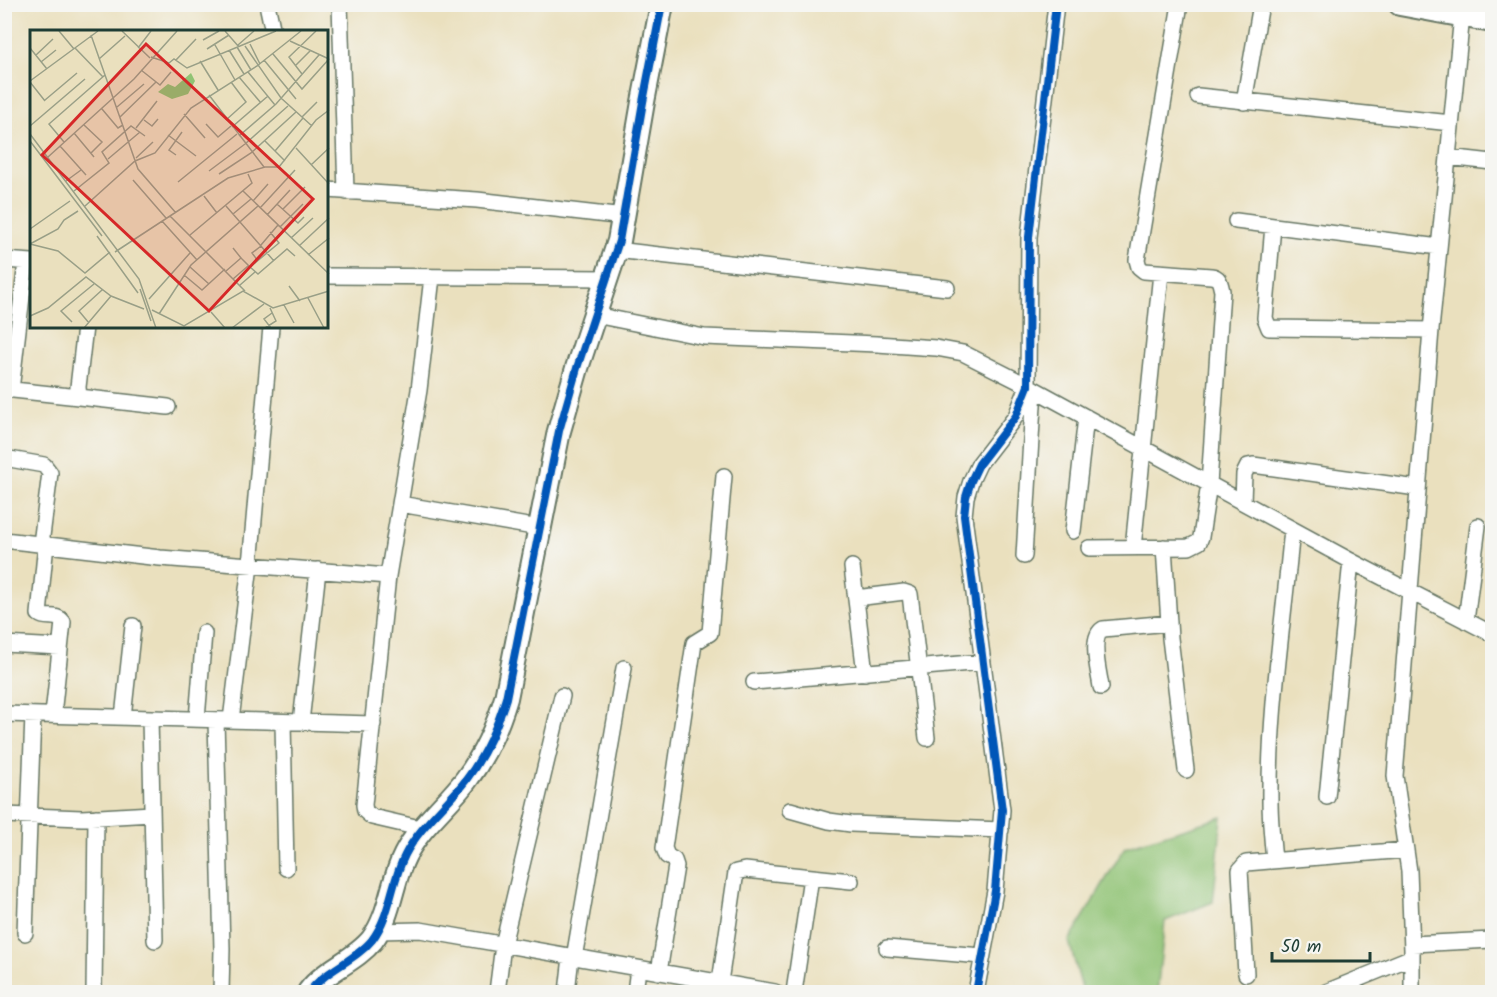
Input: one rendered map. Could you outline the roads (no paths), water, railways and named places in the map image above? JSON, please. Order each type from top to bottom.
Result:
[{"type":"street","points":[[267,4],[273,30]]},
{"type":"street","points":[[340,4],[346,192]]},
{"type":"street","points":[[309,993],[321,980],[364,948],[378,931],[406,853],[480,760],[499,720],[506,698],[567,400],[608,278],[624,218],[635,143],[662,4]]},
{"type":"street","points":[[1024,556],[1031,387],[1029,237],[1056,4]]},
{"type":"street","points":[[1089,548],[1189,547],[1199,542],[1209,484],[1222,291],[1220,281],[1211,276],[1144,271],[1139,267],[1137,260],[1180,4]]},
{"type":"street","points":[[1244,102],[1262,4]]},
{"type":"street","points":[[1400,4],[1492,21]]},
{"type":"street","points":[[1412,993],[1409,871],[1395,776],[1417,488],[1462,15]]},
{"type":"street","points":[[1198,96],[1451,123]]},
{"type":"street","points":[[1448,157],[1492,162]]},
{"type":"street","points":[[328,190],[477,200],[624,218]]},
{"type":"street","points":[[1236,221],[1439,247]]},
{"type":"street","points":[[1273,226],[1265,318],[1269,328],[1431,330]]},
{"type":"street","points":[[616,250],[947,288]]},
{"type":"street","points":[[4,260],[29,262],[8,390],[168,407]]},
{"type":"street","points":[[1133,548],[1161,273]]},
{"type":"street","points":[[328,276],[608,278]]},
{"type":"street","points":[[424,829],[372,817],[365,810],[388,576],[419,390],[432,277]]},
{"type":"street","points":[[595,315],[704,337],[877,344],[952,350],[975,358],[1351,561],[1492,634]]},
{"type":"street","points":[[80,397],[78,387],[85,328]]},
{"type":"street","points":[[221,993],[223,720],[250,565],[271,328]]},
{"type":"street","points":[[976,993],[994,891],[1001,830],[1000,794],[965,539],[964,516],[966,497],[979,464],[1016,416],[1031,387]]},
{"type":"street","points":[[1073,531],[1086,417]]},
{"type":"street","points":[[4,458],[44,465],[50,473],[39,614],[62,619],[63,622],[53,716]]},
{"type":"street","points":[[1243,502],[1244,474],[1248,466],[1253,465],[1417,488]]},
{"type":"street","points":[[659,972],[676,866],[674,860],[667,856],[664,848],[694,643],[710,633],[724,476]]},
{"type":"street","points":[[400,504],[539,528]]},
{"type":"street","points":[[1466,621],[1478,526]]},
{"type":"street","points":[[1274,860],[1269,802],[1271,765],[1293,529]]},
{"type":"street","points":[[4,540],[160,558],[388,576]]},
{"type":"street","points":[[1164,547],[1169,623],[1186,770]]},
{"type":"street","points":[[1327,797],[1351,561]]},
{"type":"street","points":[[852,567],[865,673]]},
{"type":"street","points":[[301,722],[318,570]]},
{"type":"street","points":[[856,598],[904,592],[910,594],[927,738]]},
{"type":"street","points":[[1101,687],[1095,640],[1099,631],[1169,623]]},
{"type":"street","points":[[123,717],[133,626]]},
{"type":"street","points":[[197,719],[204,633]]},
{"type":"street","points":[[4,644],[60,647]]},
{"type":"street","points":[[754,682],[982,662]]},
{"type":"street","points":[[567,993],[624,668]]},
{"type":"street","points":[[497,993],[503,945],[562,696]]},
{"type":"street","points":[[4,714],[373,724]]},
{"type":"street","points":[[25,933],[33,715]]},
{"type":"street","points":[[150,718],[155,940]]},
{"type":"street","points":[[283,722],[286,868]]},
{"type":"street","points":[[790,810],[829,821],[851,824],[1001,830]]},
{"type":"street","points":[[4,815],[96,817],[152,814]]},
{"type":"street","points":[[93,993],[96,817]]},
{"type":"street","points":[[1246,974],[1240,870],[1246,863],[1406,850]]},
{"type":"street","points":[[713,985],[736,873],[745,870],[851,882]]},
{"type":"street","points":[[794,993],[811,877]]},
{"type":"street","points":[[378,931],[420,930],[659,972],[713,985],[773,992]]},
{"type":"street","points":[[1326,993],[1412,950],[1492,940]]},
{"type":"street","points":[[887,948],[982,956]]},
{"type":"street","points":[[635,993],[638,969]]}]
